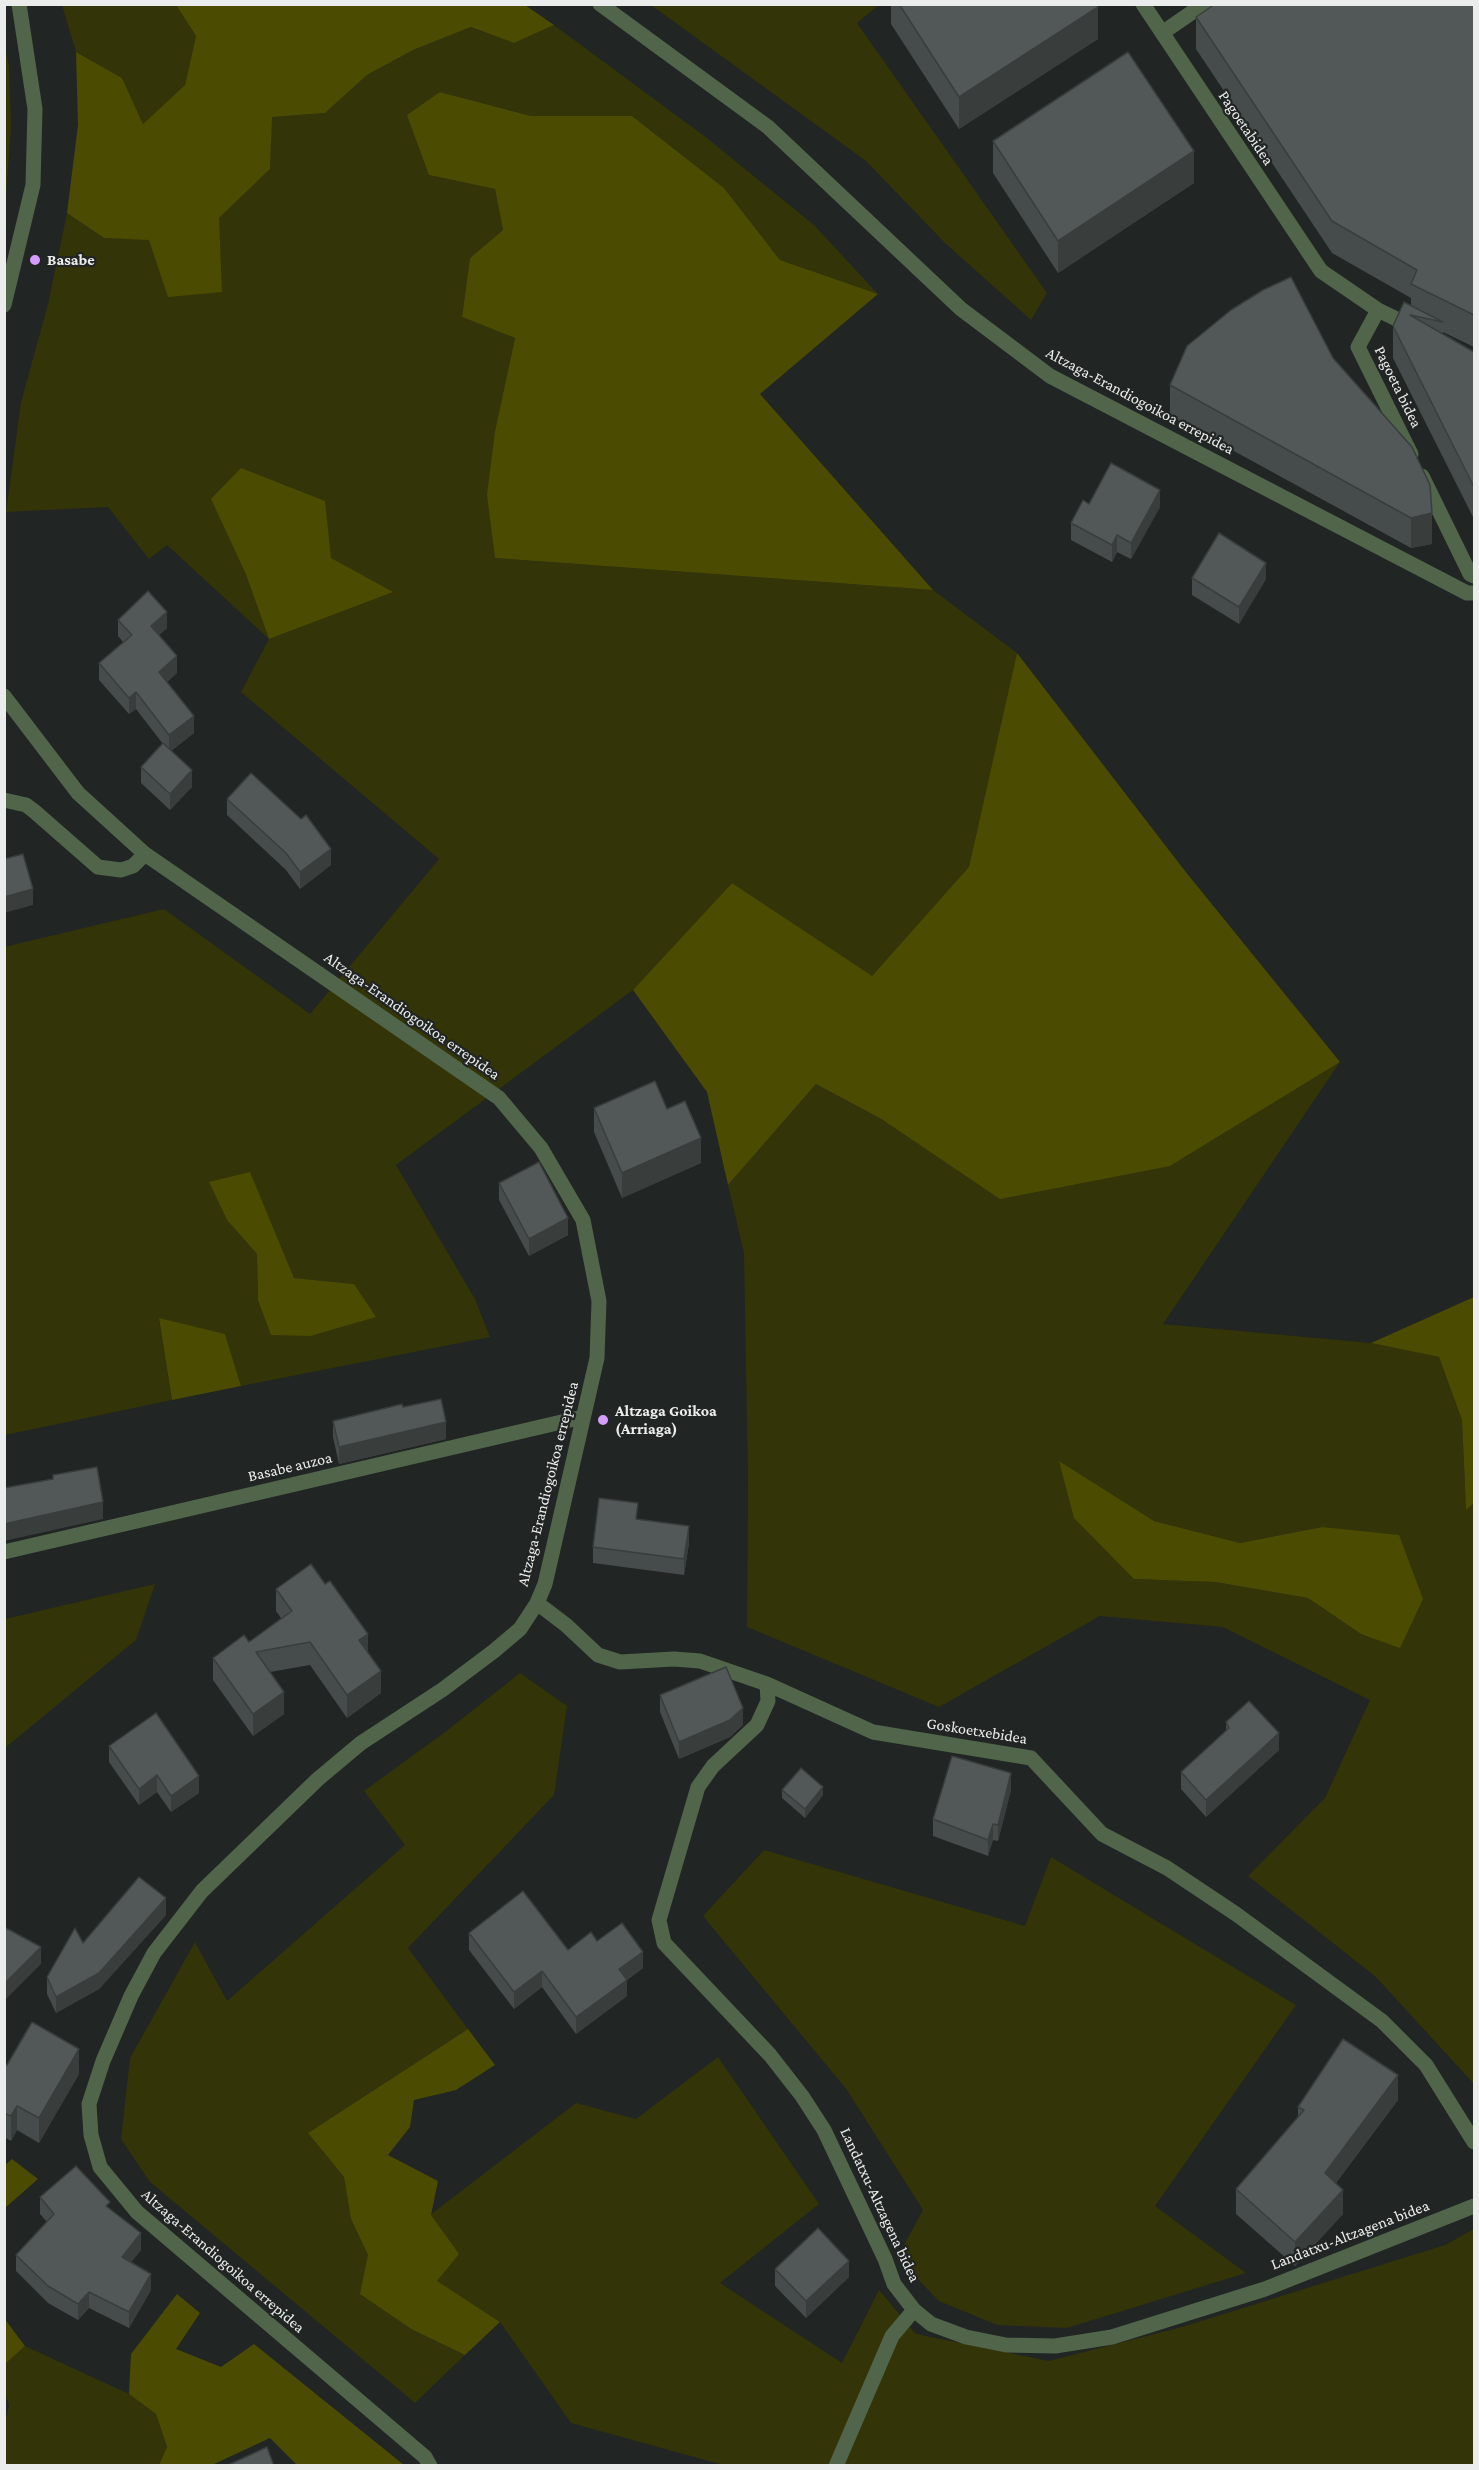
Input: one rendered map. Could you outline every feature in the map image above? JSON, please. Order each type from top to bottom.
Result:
[{"type":"street","points":[[4,305],[33,184],[35,109],[19,4]]},
{"type":"street","name":"Altzaga-Erandiogoikoa errepidea","points":[[600,4],[768,127],[961,309],[1050,376],[1467,593],[1474,593]]},
{"type":"street","name":"Pagoetabidea","points":[[1143,4],[1321,271],[1378,310]]},
{"type":"street","points":[[1162,33],[1204,4]]},
{"type":"street","points":[[1378,310],[1432,336]]},
{"type":"street","name":"Pagoeta bidea","points":[[1378,310],[1358,347],[1470,574],[1474,576]]},
{"type":"street","name":"Altzaga-Erandiogoikoa errepidea","points":[[4,696],[78,793],[145,854],[499,1098],[541,1148],[583,1220],[599,1301],[597,1358],[545,1584],[537,1603],[520,1629],[494,1651],[442,1690],[361,1743],[318,1779],[202,1891],[154,1953],[131,1996],[103,2061],[89,2104],[91,2135],[100,2168],[136,2212],[424,2457],[430,2466]]},
{"type":"street","points":[[4,800],[26,805],[98,867],[111,871],[121,870],[133,866],[145,854]]},
{"type":"street","name":"Basabe auzoa","points":[[4,1552],[583,1417]]},
{"type":"street","name":"Goskoetxebidea","points":[[537,1603],[566,1625],[598,1655],[620,1662],[674,1659],[700,1661],[767,1684],[873,1732],[1032,1758],[1102,1834],[1167,1868],[1236,1914],[1382,2021],[1426,2065],[1474,2142]]},
{"type":"street","name":"Landatxu-Altzagena bidea","points":[[767,1684],[768,1701],[757,1725],[713,1766],[698,1787],[659,1920],[664,1943],[770,2055],[802,2096],[824,2130],[885,2259],[894,2284],[914,2310],[931,2324],[966,2337],[1006,2345],[1055,2346],[1112,2337],[1264,2289],[1474,2206]]},
{"type":"street","points":[[836,2466],[892,2336],[914,2310]]},
{"type":"shaded area","points":[[62,5],[176,5],[196,36],[185,85],[143,124],[122,78],[76,52]]},
{"type":"shaded area","points":[[176,5],[525,5],[554,25],[514,43],[471,27],[413,50],[367,75],[325,113],[272,117],[270,169],[219,218],[222,292],[168,297],[149,240],[104,238],[67,213],[78,125],[76,52],[122,78],[143,124],[185,85],[196,36]]},
{"type":"shaded area","points":[[651,5],[879,5],[857,23],[1047,293],[1031,320],[945,243],[866,161]]},
{"type":"shaded area","points":[[554,25],[707,138],[814,225],[878,294],[780,260],[724,188],[632,116],[531,116],[440,92],[429,175],[495,189],[503,230],[470,258],[462,317],[515,338],[495,431],[488,495],[495,558],[933,590],[1017,653],[969,868],[871,977],[732,883],[633,990],[396,1165],[475,1299],[490,1337],[241,1386],[225,1334],[159,1319],[172,1400],[5,1435],[4,947],[164,909],[310,1014],[439,859],[241,692],[269,639],[167,545],[149,559],[108,507],[6,512],[21,402],[48,304],[67,213],[104,238],[149,239],[219,218],[270,169],[271,117],[325,113],[367,75],[413,50],[471,27],[514,43]],"holes":[[[245,572],[392,591],[269,639]],[[250,1173],[294,1278],[354,1284],[258,1300],[257,1254],[227,1220],[210,1183]]]},
{"type":"shaded area","points":[[5,48],[9,65],[11,127],[5,210]]},
{"type":"shaded area","points":[[440,92],[531,116],[632,116],[724,188],[780,260],[878,294],[760,394],[933,590],[495,558],[487,495],[495,431],[515,338],[462,317],[470,258],[503,230],[495,189],[429,175],[407,115]]},
{"type":"shaded area","points":[[241,468],[325,501],[331,558],[393,592],[269,639],[245,572],[211,499]]},
{"type":"shaded area","points":[[1017,653],[1185,871],[1340,1062],[1170,1166],[1000,1199],[883,1120],[816,1084],[728,1185],[707,1092],[633,990],[732,883],[872,976],[969,867]]},
{"type":"shaded area","points":[[1340,1062],[1163,1324],[1371,1343],[1439,1357],[1462,1420],[1466,1509],[1474,1503],[1474,2084],[1376,1977],[1248,1876],[1325,1798],[1370,1700],[1223,1627],[1100,1616],[939,1707],[747,1627],[748,1480],[744,1253],[728,1185],[816,1084],[883,1120],[1170,1166]],"holes":[[[1060,1462],[1154,1521],[1240,1543],[1322,1527],[1361,1634],[1308,1598],[1215,1582],[1134,1579]]]},
{"type":"shaded area","points":[[250,1172],[294,1278],[354,1284],[376,1317],[310,1336],[271,1335],[258,1300],[257,1254],[227,1220],[209,1182]]},
{"type":"shaded area","points":[[1474,1297],[1474,1503],[1466,1510],[1462,1420],[1439,1357],[1371,1343]]},
{"type":"shaded area","points":[[159,1318],[225,1334],[241,1386],[172,1400]]},
{"type":"shaded area","points":[[1059,1461],[1154,1521],[1240,1543],[1322,1527],[1399,1535],[1423,1599],[1400,1648],[1361,1634],[1308,1598],[1215,1582],[1134,1579],[1074,1518]]},
{"type":"shaded area","points":[[155,1584],[136,1640],[5,1748],[5,1619]]},
{"type":"shaded area","points":[[520,1673],[567,1706],[554,1795],[408,1948],[468,2029],[308,2133],[344,2177],[351,2219],[368,2255],[413,2330],[465,2355],[415,2403],[150,2182],[121,2139],[130,2058],[195,1942],[227,2001],[405,1845],[364,1791],[445,1732]]},
{"type":"shaded area","points":[[764,1850],[1025,1926],[1051,1857],[1296,2005],[1155,2206],[1246,2273],[1067,2328],[997,2325],[939,2301],[897,2258],[923,2210],[847,2090],[703,1916]]},
{"type":"shaded area","points":[[468,2029],[495,2065],[456,2090],[414,2100],[410,2127],[388,2155],[438,2181],[431,2215],[459,2254],[437,2281],[500,2322],[465,2355],[413,2330],[360,2294],[368,2255],[351,2219],[344,2177],[308,2133]]},
{"type":"shaded area","points":[[718,2057],[819,2204],[720,2283],[842,2363],[879,2290],[916,2334],[1049,2361],[1182,2327],[1445,2245],[1474,2229],[1474,2465],[723,2465],[571,2423],[500,2322],[436,2281],[430,2215],[576,2103],[636,2119]]},
{"type":"shaded area","points":[[12,2159],[38,2179],[5,2208],[5,2165]]},
{"type":"shaded area","points":[[177,2294],[200,2313],[176,2349],[221,2367],[254,2344],[404,2465],[297,2465],[270,2438],[212,2465],[159,2465],[167,2447],[156,2414],[129,2394],[131,2354]]},
{"type":"shaded area","points":[[4,2318],[25,2346],[5,2364],[4,2364]]},
{"type":"shaded area","points":[[25,2346],[129,2394],[156,2414],[167,2448],[159,2465],[5,2465],[5,2422],[9,2405],[5,2395],[5,2364]]},
{"type":"building","points":[[899,4],[1096,4],[1098,7],[959,97]]},
{"type":"building","points":[[1215,4],[1474,4],[1474,315],[1411,284],[1417,270],[1332,221],[1196,17]]},
{"type":"building","points":[[1128,52],[1194,151],[1058,241],[993,141]]},
{"type":"building","points":[[1291,277],[1333,358],[1412,447],[1430,485],[1432,513],[1411,518],[1170,385],[1187,346],[1231,310],[1263,290]]},
{"type":"building","points":[[1404,302],[1443,322],[1410,315],[1474,352],[1474,487],[1393,326]]},
{"type":"building","points":[[1111,463],[1160,490],[1131,543],[1117,535],[1112,545],[1071,523],[1083,500],[1089,504]]},
{"type":"building","points":[[1219,533],[1266,563],[1239,607],[1192,578]]},
{"type":"building","points":[[148,591],[167,612],[151,626],[177,656],[159,672],[194,716],[169,735],[136,692],[129,698],[99,663],[132,635],[118,620]]},
{"type":"building","points":[[163,743],[192,770],[170,794],[141,767]]},
{"type":"building","points":[[251,773],[301,819],[306,815],[331,849],[300,872],[286,853],[227,799]]},
{"type":"building","points":[[23,854],[33,889],[4,897],[4,859]]},
{"type":"building","points":[[655,1081],[667,1109],[685,1101],[701,1138],[622,1173],[594,1108]]},
{"type":"building","points":[[539,1162],[568,1218],[529,1239],[499,1183]]},
{"type":"building","points":[[441,1399],[446,1422],[339,1447],[333,1421],[402,1404],[403,1407]]},
{"type":"building","points":[[97,1467],[103,1502],[4,1524],[4,1488],[53,1479],[53,1475]]},
{"type":"building","points":[[599,1498],[638,1503],[636,1519],[689,1526],[684,1559],[593,1547]]},
{"type":"building","points":[[311,1564],[325,1584],[330,1581],[368,1634],[359,1640],[381,1671],[347,1695],[310,1642],[256,1652],[284,1692],[253,1714],[213,1658],[244,1635],[249,1642],[292,1611],[276,1589]]},
{"type":"building","points":[[726,1667],[743,1708],[730,1720],[679,1742],[660,1695]]},
{"type":"building","points":[[1249,1701],[1279,1733],[1206,1800],[1181,1772],[1229,1728],[1226,1722]]},
{"type":"building","points":[[156,1713],[199,1776],[171,1796],[157,1775],[139,1789],[109,1746]]},
{"type":"building","points":[[952,1756],[1011,1773],[998,1825],[993,1824],[988,1840],[933,1819]]},
{"type":"building","points":[[801,1768],[823,1787],[805,1809],[782,1790]]},
{"type":"building","points":[[139,1877],[166,1898],[99,1973],[56,1997],[47,1977],[75,1928],[83,1943]]},
{"type":"building","points":[[523,1891],[568,1950],[591,1932],[597,1941],[622,1923],[643,1952],[619,1969],[627,1980],[576,2017],[542,1971],[514,1992],[469,1933]]},
{"type":"building","points":[[4,1927],[41,1947],[4,1984]]},
{"type":"building","points":[[32,2022],[79,2049],[39,2118],[17,2106],[11,2116],[4,2113],[4,2064],[7,2065]]},
{"type":"building","points":[[1343,2039],[1398,2075],[1325,2173],[1343,2190],[1295,2242],[1236,2189],[1304,2110],[1298,2107]]},
{"type":"building","points":[[76,2166],[110,2202],[106,2206],[141,2233],[122,2257],[151,2274],[129,2312],[89,2292],[78,2304],[48,2286],[16,2255],[54,2214],[40,2197]]},
{"type":"building","points":[[818,2228],[849,2261],[806,2301],[775,2269]]},
{"type":"building","points":[[267,2447],[274,2466],[226,2466]]},
{"type":"place","name":"Basabe","points":[[35,260]]},
{"type":"place","name":"Altzaga Goikoa (Arriaga)","points":[[603,1420]]}]
